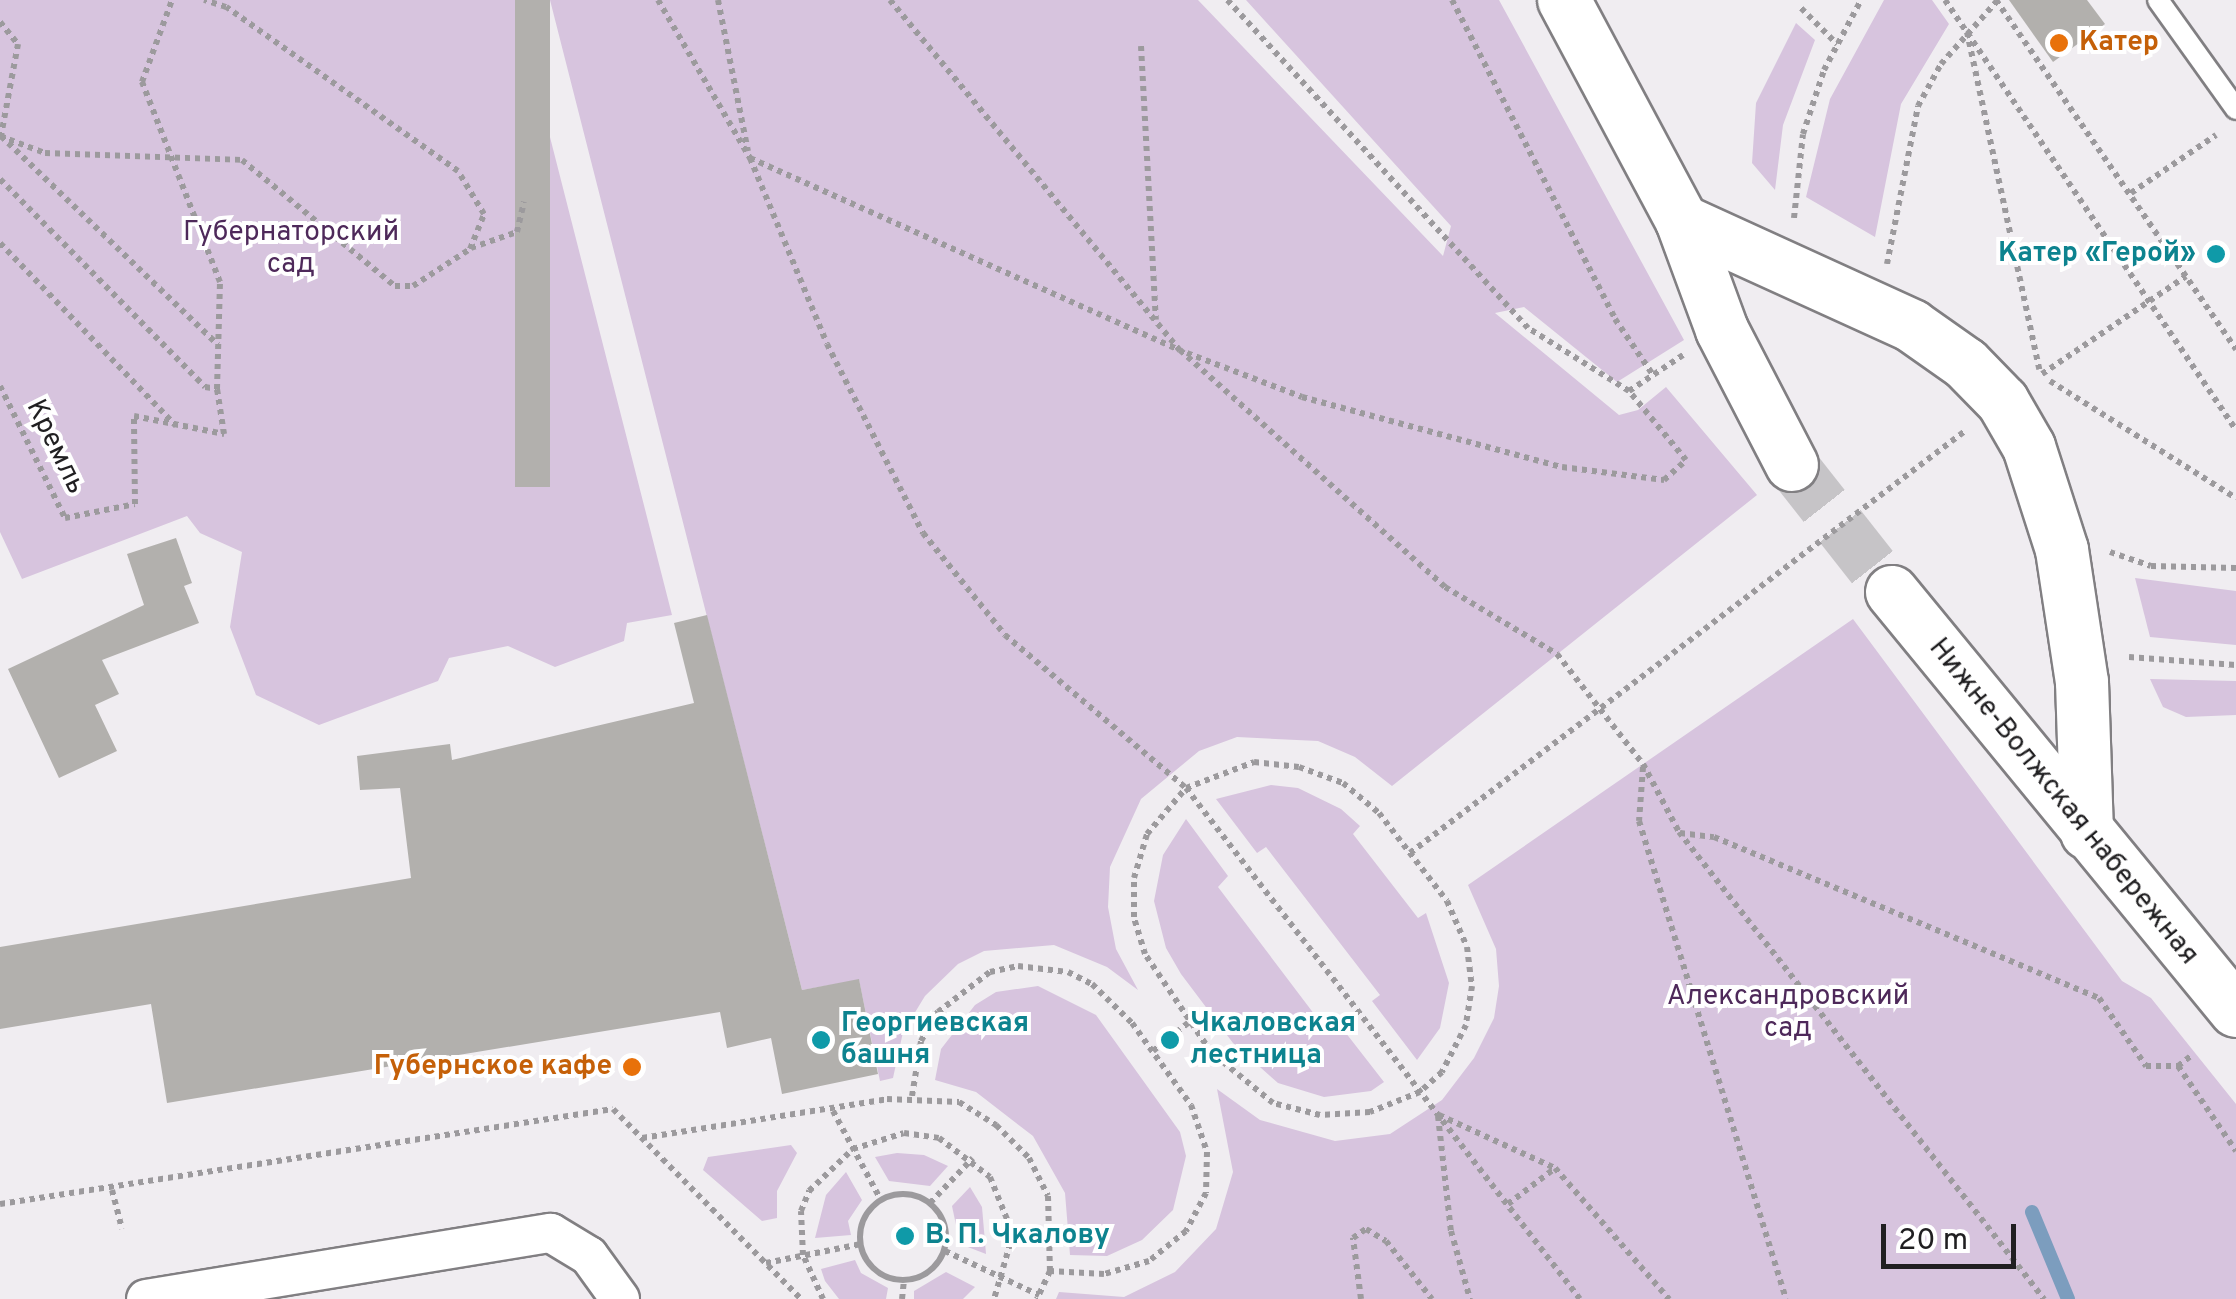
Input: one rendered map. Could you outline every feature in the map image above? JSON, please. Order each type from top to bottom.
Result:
[{"type":"main road","points":[[1564,0],[1682,220],[1722,330],[1792,465]]},
{"type":"main road","points":[[1682,220],[1912,326],[1966,364],[2004,402],[2030,447],[2062,550],[2082,682],[2088,833]]},
{"type":"main road","name":"Нижне-Волжская набережная","points":[[1892,592],[2236,1010]]},
{"type":"street","points":[[146,1299],[551,1233],[588,1256],[620,1299]]},
{"type":"lane","points":[[2158,0],[2236,110]]},
{"type":"path","points":[[0,243],[178,428],[224,434],[217,390],[220,282],[142,82],[172,0]]},
{"type":"path","points":[[204,0],[226,7],[458,171],[484,214],[470,249]]},
{"type":"path","points":[[658,0],[750,158],[826,344],[923,533],[1005,635],[1186,788],[1580,1299]]},
{"type":"path","points":[[718,0],[750,158]]},
{"type":"path","points":[[890,0],[1180,350],[1445,586],[1557,654],[1643,764],[1679,832],[2044,1299]]},
{"type":"path","points":[[750,158],[1180,350],[1302,397],[1543,462],[1664,480],[1686,460],[1628,392],[1528,328],[1227,0]]},
{"type":"path","points":[[1452,0],[1615,319],[1653,375]]},
{"type":"path","points":[[1806,224],[1790,215],[1803,134],[1837,44],[1861,0]]},
{"type":"path","points":[[1944,0],[2236,430]]},
{"type":"path","points":[[1887,268],[1904,152],[1918,106],[1967,32],[1997,1],[2235,345]]},
{"type":"path","points":[[1801,8],[1837,44]]},
{"type":"path","points":[[0,22],[18,44],[0,136]]},
{"type":"path","points":[[1967,32],[2040,375],[2236,498]]},
{"type":"path","points":[[1141,46],[1156,322]]},
{"type":"path","points":[[2131,193],[2221,132]]},
{"type":"path","points":[[0,136],[45,153],[176,162],[242,160],[395,286],[413,286],[470,249],[516,232],[524,202]]},
{"type":"path","points":[[0,136],[218,346]]},
{"type":"path","points":[[0,179],[205,387],[217,390]]},
{"type":"path","points":[[1870,260],[1904,276]]},
{"type":"path","points":[[2024,386],[2186,276]]},
{"type":"path","points":[[1628,392],[1722,330]]},
{"type":"path","points":[[2018,350],[2050,390]]},
{"type":"path","name":"Кремль","points":[[0,386],[66,518],[135,504],[134,416],[178,428]]},
{"type":"path","points":[[1410,853],[1941,450]]},
{"type":"path","points":[[2101,533],[2110,569]]},
{"type":"path","points":[[2106,551],[2151,566],[2236,568]]},
{"type":"path","points":[[2126,641],[2130,659],[2236,665]]},
{"type":"path","points":[[1254,762],[1299,767],[1343,783],[1410,853],[1447,901],[1467,947],[1472,986],[1466,1025],[1442,1072],[1420,1092],[1370,1112],[1320,1115],[1273,1103],[1240,1081],[1188,1023],[1154,971],[1134,918],[1134,878],[1148,834],[1186,788],[1254,762]]},
{"type":"path","points":[[1643,764],[1639,821],[1786,1299]]},
{"type":"path","points":[[1679,832],[1714,837],[2099,998],[2146,1066],[2178,1066],[2192,1055]]},
{"type":"path","points":[[912,1096],[921,1041],[938,1012],[990,972],[1018,966],[1043,966],[1092,984],[1153,1051],[1191,1104],[1203,1134],[1208,1172],[1197,1213],[1186,1231],[1149,1261],[1104,1274],[1050,1272]]},
{"type":"path","points":[[1153,1051],[1188,1023]]},
{"type":"path","points":[[2178,1066],[2236,1151]]},
{"type":"path","points":[[642,1138],[912,1096],[959,1102],[996,1124],[1029,1158],[1048,1196],[1050,1272],[1038,1297],[945,1252]]},
{"type":"path","points":[[0,1204],[112,1190],[613,1109],[800,1299]]},
{"type":"path","points":[[832,1111],[881,1200]]},
{"type":"path","points":[[1438,1114],[1556,1168],[1670,1299]]},
{"type":"path","points":[[1438,1114],[1451,1231],[1470,1299]]},
{"type":"path","points":[[823,1299],[802,1255],[801,1211],[809,1191],[852,1149],[904,1134],[939,1138],[972,1158],[1006,1208],[1013,1234],[1004,1280],[994,1299]]},
{"type":"path","points":[[930,1203],[972,1158]]},
{"type":"path","points":[[1508,1204],[1556,1168]]},
{"type":"path","points":[[112,1190],[122,1229]]},
{"type":"path","points":[[900,1193],[930,1203],[946,1228],[945,1252],[933,1269],[904,1280],[876,1270],[861,1244],[864,1218],[881,1200],[900,1193]]},
{"type":"path","points":[[1362,1299],[1353,1238],[1366,1229],[1386,1241],[1432,1299]]},
{"type":"path","points":[[766,1263],[861,1244]]},
{"type":"path","points":[[902,1299],[904,1280]]},
{"type":"green space","name":"Губернаторский сад","points":[[0,0],[515,0],[672,615],[627,623],[624,641],[555,667],[508,646],[449,658],[438,681],[319,725],[256,695],[230,627],[242,552],[200,533],[187,516],[22,579],[0,532]]},
{"type":"green space","points":[[550,0],[1198,0],[1443,256],[1451,226],[1246,0],[1499,0],[1684,340],[1617,382],[1524,307],[1495,313],[1619,415],[1638,410],[1666,387],[1757,495],[1392,786],[1355,757],[1318,741],[1237,737],[1199,751],[1141,799],[1110,867],[1108,907],[1116,949],[1138,990],[1107,967],[1054,945],[984,951],[958,964],[925,996],[903,1032],[893,1078],[880,1081],[859,980],[802,990]]},
{"type":"green space","points":[[1884,0],[1932,0],[1949,24],[1901,104],[1875,237],[1806,197],[1830,99]]},
{"type":"green space","points":[[1796,23],[1815,40],[1783,125],[1775,190],[1752,163],[1756,103]]},
{"type":"green space","points":[[2135,578],[2236,591],[2236,645],[2150,637]]},
{"type":"green space","name":"Александровский сад","points":[[1853,619],[2122,981],[2151,998],[2236,1104],[2236,1299],[1056,1299],[1059,1292],[1124,1297],[1175,1272],[1216,1229],[1233,1172],[1217,1089],[1260,1120],[1335,1141],[1390,1134],[1442,1100],[1474,1058],[1494,1018],[1499,986],[1496,949],[1468,885]]},
{"type":"green space","points":[[2150,679],[2236,681],[2236,715],[2186,717],[2163,707]]},
{"type":"green space","points":[[1271,785],[1298,788],[1341,809],[1360,826],[1353,834],[1418,918],[1426,913],[1449,983],[1440,1028],[1417,1060],[1372,1001],[1380,995],[1266,847],[1257,853],[1216,799]]},
{"type":"green space","points":[[1186,819],[1228,876],[1218,887],[1330,1035],[1342,1028],[1384,1082],[1371,1091],[1324,1097],[1278,1083],[1233,1043],[1181,974],[1166,948],[1154,901],[1163,855]]},
{"type":"green space","points":[[1038,986],[1096,1015],[1180,1132],[1186,1156],[1173,1210],[1142,1240],[1107,1256],[1070,1255],[1065,1193],[1033,1136],[976,1092],[935,1080],[941,1049],[975,1005],[996,992]]},
{"type":"green space","points":[[791,1145],[797,1153],[777,1191],[777,1218],[762,1221],[703,1170],[708,1157]]},
{"type":"green space","points":[[897,1153],[924,1155],[948,1166],[930,1186],[889,1181],[875,1157]]},
{"type":"green space","points":[[846,1172],[862,1200],[848,1221],[851,1235],[815,1238],[826,1195]]},
{"type":"green space","points":[[970,1187],[982,1207],[986,1254],[960,1244],[952,1206]]},
{"type":"green space","points":[[855,1260],[861,1273],[888,1288],[886,1299],[839,1299],[821,1269]]},
{"type":"green space","points":[[946,1272],[975,1287],[963,1299],[914,1299],[914,1291]]},
{"type":"building","points":[[515,0],[550,0],[550,487],[515,487]]},
{"type":"building","name":"Катер","points":[[2009,0],[2087,0],[2105,24],[2053,62]]},
{"type":"building","points":[[176,538],[192,583],[184,586],[199,623],[102,660],[119,694],[95,705],[117,751],[59,778],[8,669],[144,605],[127,554]]},
{"type":"building","points":[[707,615],[802,990],[859,979],[878,1074],[782,1094],[771,1038],[727,1048],[720,1012],[167,1103],[151,1004],[0,1029],[0,947],[411,878],[400,788],[360,790],[357,756],[450,744],[452,760],[694,703],[674,623]]},
{"type":"waterway","points":[[2032,1212],[2068,1299]]},
{"type":"tunnel","points":[[1792,465],[1892,592]]},
{"type":"place","name":"Катер","points":[[2059,43]]},
{"type":"place","name":"Катер «Герой»","points":[[2216,254]]},
{"type":"place","name":"Георгиевская башня","points":[[821,1040]]},
{"type":"place","name":"Чкаловская лестница","points":[[1170,1040]]},
{"type":"place","name":"Губернское кафе","points":[[632,1067]]},
{"type":"place","name":"В. П. Чкалову","points":[[905,1236]]}]
